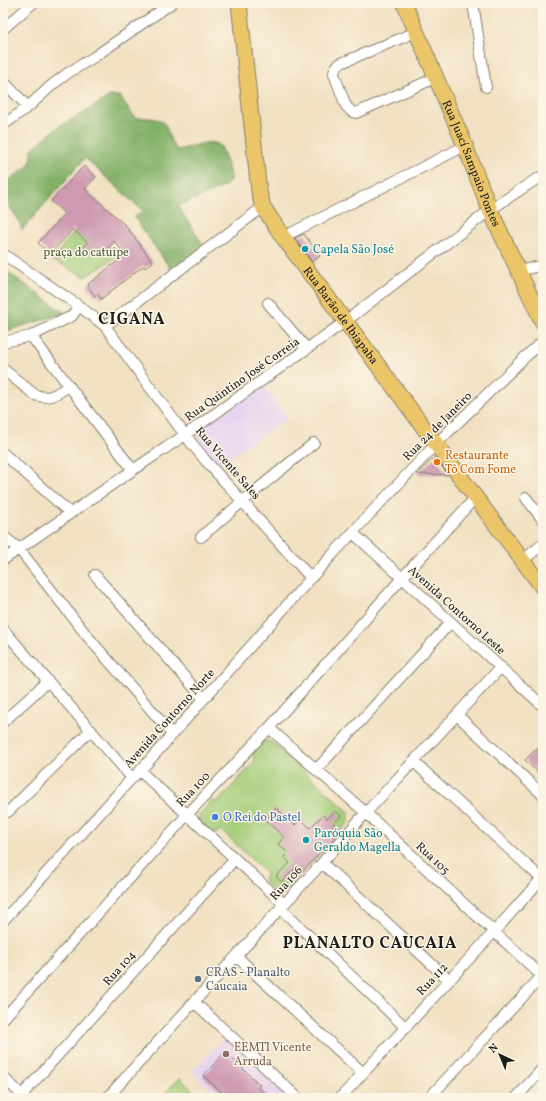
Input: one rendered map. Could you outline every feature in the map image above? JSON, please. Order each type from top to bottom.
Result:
[{"type":"main road","name":"Rua Barão de Ibiapaba","points":[[239,3],[259,192],[263,207],[283,237],[543,588]]},
{"type":"main road","name":"Rua Juací Sampaio Pontes","points":[[404,3],[465,146],[490,210],[543,323]]},
{"type":"street","points":[[3,29],[33,3]]},
{"type":"street","points":[[3,125],[28,107],[52,85],[68,73],[94,57],[172,3]]},
{"type":"street","points":[[473,3],[486,87]]},
{"type":"street","points":[[416,32],[339,64],[336,67],[334,74],[346,106],[352,112],[356,113],[435,78]]},
{"type":"street","points":[[3,81],[28,107]]},
{"type":"street","points":[[283,237],[465,146]]},
{"type":"street","name":"Rua Quintino José Correia","points":[[3,560],[307,349],[346,321],[490,210],[543,176]]},
{"type":"street","points":[[105,326],[263,207]]},
{"type":"street","name":"Rua Vicente Sales","points":[[3,254],[79,306],[105,326],[185,435],[311,578]]},
{"type":"street","points":[[519,271],[543,266]]},
{"type":"street","points":[[268,303],[307,349]]},
{"type":"street","points":[[3,342],[31,336],[72,316],[79,306]]},
{"type":"street","points":[[31,336],[132,470]]},
{"type":"street","name":"Rua 24 de Janeiro","points":[[353,533],[436,444],[543,341]]},
{"type":"street","points":[[3,369],[35,395],[40,397],[47,398],[55,395],[69,386]]},
{"type":"street","points":[[201,537],[314,443]]},
{"type":"street","points":[[3,453],[70,513]]},
{"type":"street","name":"Rua 100","points":[[3,1019],[186,815],[269,728],[475,498]]},
{"type":"street","points":[[526,498],[543,520]]},
{"type":"street","name":"Avenida Contorno Norte","points":[[3,921],[353,533]]},
{"type":"street","name":"Avenida Contorno Leste","points":[[353,533],[543,706]]},
{"type":"street","points":[[3,536],[19,549],[88,637],[172,734]]},
{"type":"street","points":[[522,561],[543,544]]},
{"type":"street","points":[[95,575],[204,699]]},
{"type":"street","points":[[316,770],[451,622]]},
{"type":"street","points":[[5,635],[91,730],[136,775],[186,815],[235,859],[406,1027]]},
{"type":"street","name":"Rua 106","points":[[106,1098],[322,863],[413,761],[501,667]]},
{"type":"street","points":[[3,722],[48,681]]},
{"type":"street","points":[[457,715],[543,795]]},
{"type":"street","name":"Rua 105","points":[[269,728],[366,813],[543,976]]},
{"type":"street","points":[[8,812],[91,730]]},
{"type":"street","points":[[413,761],[542,879]]},
{"type":"street","name":"Rua 104","points":[[23,1096],[235,859]]},
{"type":"street","points":[[322,863],[449,980]]},
{"type":"street","name":"Rua 112","points":[[340,1098],[542,879]]},
{"type":"street","points":[[236,956],[363,1074]]},
{"type":"street","points":[[429,1098],[543,976]]},
{"type":"street","points":[[194,1002],[298,1098]]},
{"type":"street","points":[[516,1098],[543,1068]]},
{"type":"street","points":[[3,1077],[23,1096]]},
{"type":"shaded area","points":[[262,386],[288,418],[217,466],[194,433]]},
{"type":"shaded area","name":"EEMTI Vicente Arruda","points":[[225,1037],[288,1098],[220,1098],[192,1072]]},
{"type":"green space","points":[[110,96],[120,96],[135,118],[152,118],[164,123],[171,142],[177,150],[200,144],[212,143],[221,147],[224,153],[231,178],[226,185],[178,206],[204,246],[172,271],[134,217],[144,212],[85,158],[22,230],[18,219],[3,197],[3,185],[29,165],[32,157],[31,151],[34,147],[59,126],[82,114]]},
{"type":"green space","name":"praça do catuipe","points":[[86,220],[118,256],[85,277],[55,261],[52,261],[62,248],[61,247]]},
{"type":"green space","points":[[3,269],[65,313],[3,332]]},
{"type":"green space","points":[[265,740],[272,743],[349,812],[349,822],[284,892],[275,892],[264,882],[266,873],[221,830],[213,835],[200,823],[199,815],[211,801],[218,802],[255,761],[252,753]]},
{"type":"green space","points":[[180,1078],[200,1098],[160,1098]]},
{"type":"building","points":[[84,166],[96,177],[85,189],[125,225],[153,262],[145,268],[143,266],[101,299],[98,294],[95,296],[87,285],[125,255],[114,241],[102,255],[95,249],[91,253],[84,247],[88,243],[73,229],[50,254],[38,243],[65,214],[51,201]]},
{"type":"building","points":[[304,234],[320,256],[312,262],[295,238]]},
{"type":"building","name":"Restaurante Tô Com Fome","points":[[435,457],[448,475],[417,474],[422,469]]},
{"type":"building","points":[[536,749],[543,756],[543,777],[525,760]]},
{"type":"building","name":"Paróquia São Geraldo Magella","points":[[276,808],[295,825],[301,819],[310,828],[323,815],[327,819],[336,811],[341,816],[333,824],[341,831],[301,873],[296,868],[281,882],[276,876],[290,863],[284,857],[288,853],[278,844],[284,837],[265,820]]},
{"type":"building","points":[[225,1052],[260,1085],[258,1087],[269,1098],[228,1098],[203,1076]]},
{"type":"place","name":"Capela São José","points":[[305,249]]},
{"type":"place","name":"Restaurante Tô Com Fome","points":[[437,462]]},
{"type":"place","name":"O Rei do Pastel","points":[[215,817]]},
{"type":"place","name":"Paróquia São Geraldo Magella","points":[[306,840]]},
{"type":"place","name":"CRAS - Planalto Caucaia","points":[[198,979]]},
{"type":"place","name":"EEMTI Vicente Arruda","points":[[226,1054]]},
{"type":"district","name":"CIGANA","points":[[132,318]]},
{"type":"district","name":"PLANALTO CAUCAIA","points":[[370,942]]}]
